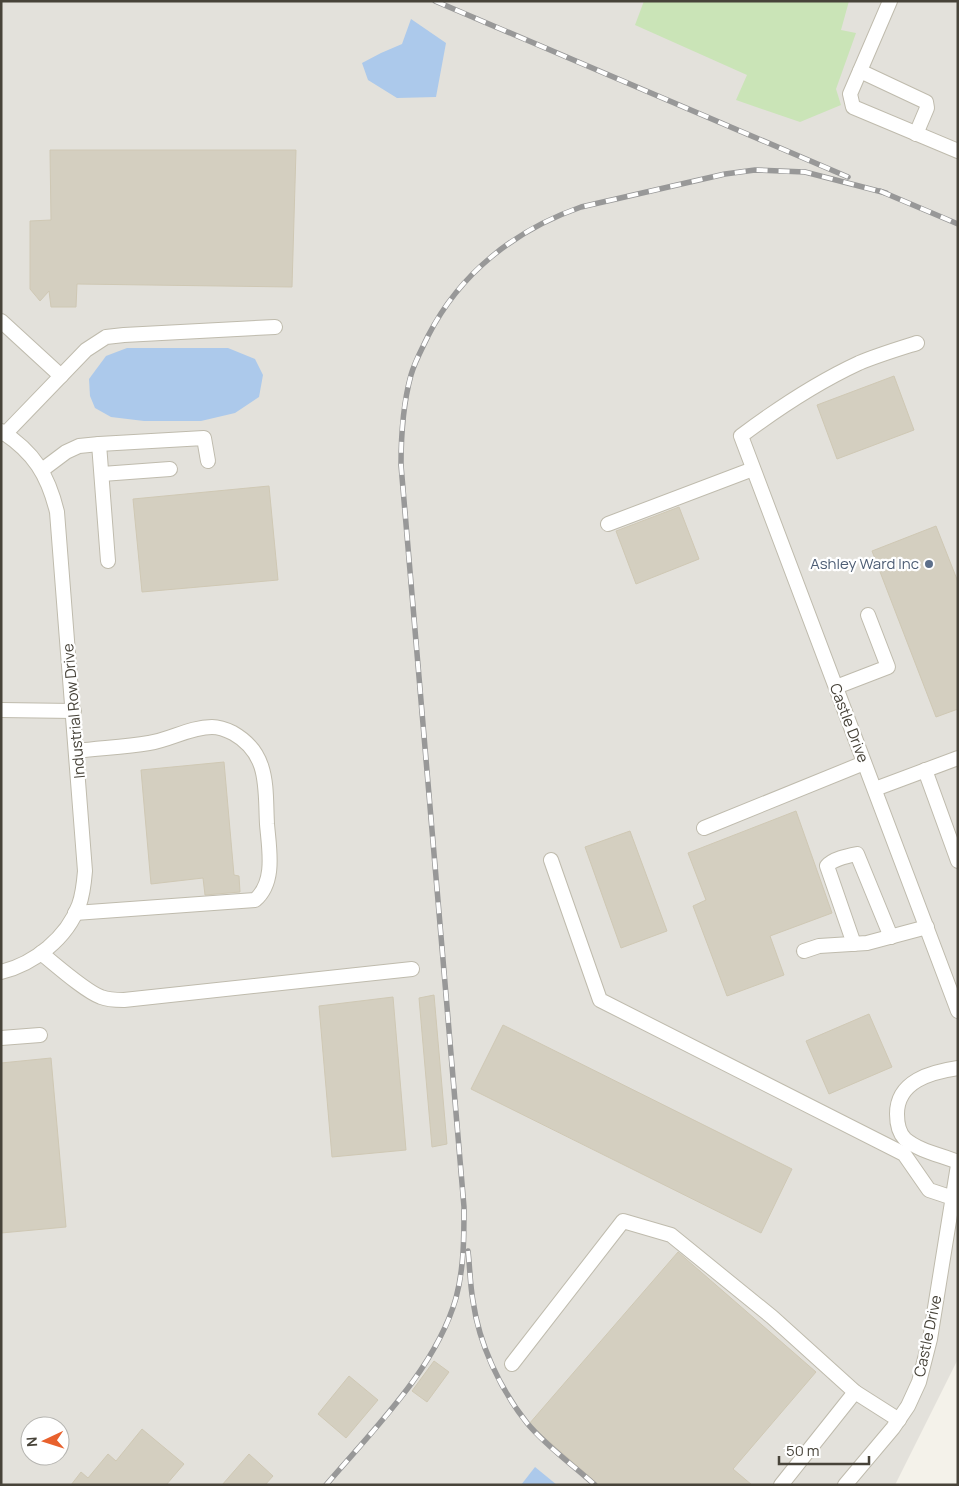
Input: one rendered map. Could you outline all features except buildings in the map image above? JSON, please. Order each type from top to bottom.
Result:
[{"type":"street","points":[[890,1],[850,94],[853,106],[958,151]]},
{"type":"street","points":[[860,71],[926,102],[927,108],[916,134]]},
{"type":"street","points":[[1,320],[61,376]]},
{"type":"street","points":[[3,432],[86,350],[106,337],[124,334],[276,327]]},
{"type":"street","name":"Castle Drive","points":[[917,343],[858,364],[808,391],[741,436],[958,1010]]},
{"type":"street","name":"Industrial Row Drive","points":[[1,972],[26,963],[41,953],[66,928],[75,913],[83,888],[85,871],[57,512],[53,494],[42,470],[19,443],[3,432]]},
{"type":"street","points":[[42,470],[66,452],[79,446],[204,438],[208,461]]},
{"type":"street","points":[[99,444],[108,561]]},
{"type":"street","points":[[102,474],[170,469]]},
{"type":"street","points":[[608,524],[753,469]]},
{"type":"street","points":[[836,687],[888,667],[868,615]]},
{"type":"street","points":[[1,710],[74,711]]},
{"type":"street","points":[[75,913],[255,900],[263,890],[270,872],[261,761],[250,745],[239,737],[226,729],[212,727],[150,743],[77,751]]},
{"type":"street","points":[[875,789],[958,758]]},
{"type":"street","points":[[704,828],[864,763]]},
{"type":"street","points":[[925,770],[958,861]]},
{"type":"street","points":[[854,944],[827,866],[829,863],[849,855],[857,854],[890,937]]},
{"type":"street","points":[[551,860],[600,1000],[904,1154],[929,1190],[952,1198]]},
{"type":"street","points":[[804,951],[819,946],[867,943],[927,927]]},
{"type":"street","points":[[41,953],[89,990],[109,1000],[194,993],[412,969]]},
{"type":"street","points":[[1,1038],[40,1035]]},
{"type":"street","points":[[958,1068],[926,1076],[912,1084],[903,1092],[897,1104],[899,1130],[904,1138],[920,1148],[958,1164]]},
{"type":"street","name":"Castle Drive","points":[[845,1485],[899,1420],[919,1382],[924,1365],[958,1164]]},
{"type":"street","points":[[512,1364],[624,1221],[671,1235],[772,1316],[855,1392],[899,1420]]},
{"type":"street","points":[[781,1485],[855,1392]]},
{"type":"shaded area","points":[[1,1],[958,1],[958,1359],[895,1485],[1,1485]]},
{"type":"green space","points":[[644,1],[849,1],[841,30],[856,33],[836,89],[841,105],[800,122],[736,100],[747,75],[635,25]]},
{"type":"water","points":[[411,19],[446,43],[436,97],[397,98],[368,80],[362,63],[402,44]]},
{"type":"water","points":[[127,348],[228,348],[255,359],[263,375],[259,397],[235,413],[201,421],[144,421],[111,417],[95,408],[90,396],[89,379],[106,356]]},
{"type":"water","points":[[535,1467],[557,1485],[521,1485]]},
{"type":"railway","points":[[435,1],[848,177]]},
{"type":"railway","points":[[326,1485],[383,1420],[434,1349],[447,1324],[456,1298],[463,1252],[464,1207],[401,465],[404,408],[408,386],[417,360],[441,313],[456,293],[492,256],[534,228],[581,207],[725,174],[755,170],[805,172],[886,193]]},
{"type":"railway","points":[[880,191],[958,224]]},
{"type":"railway","points":[[468,1251],[471,1289],[480,1333],[492,1365],[508,1396],[534,1431],[595,1485]]},
{"type":"place","name":"Ashley Ward Inc","points":[[929,564]]}]
